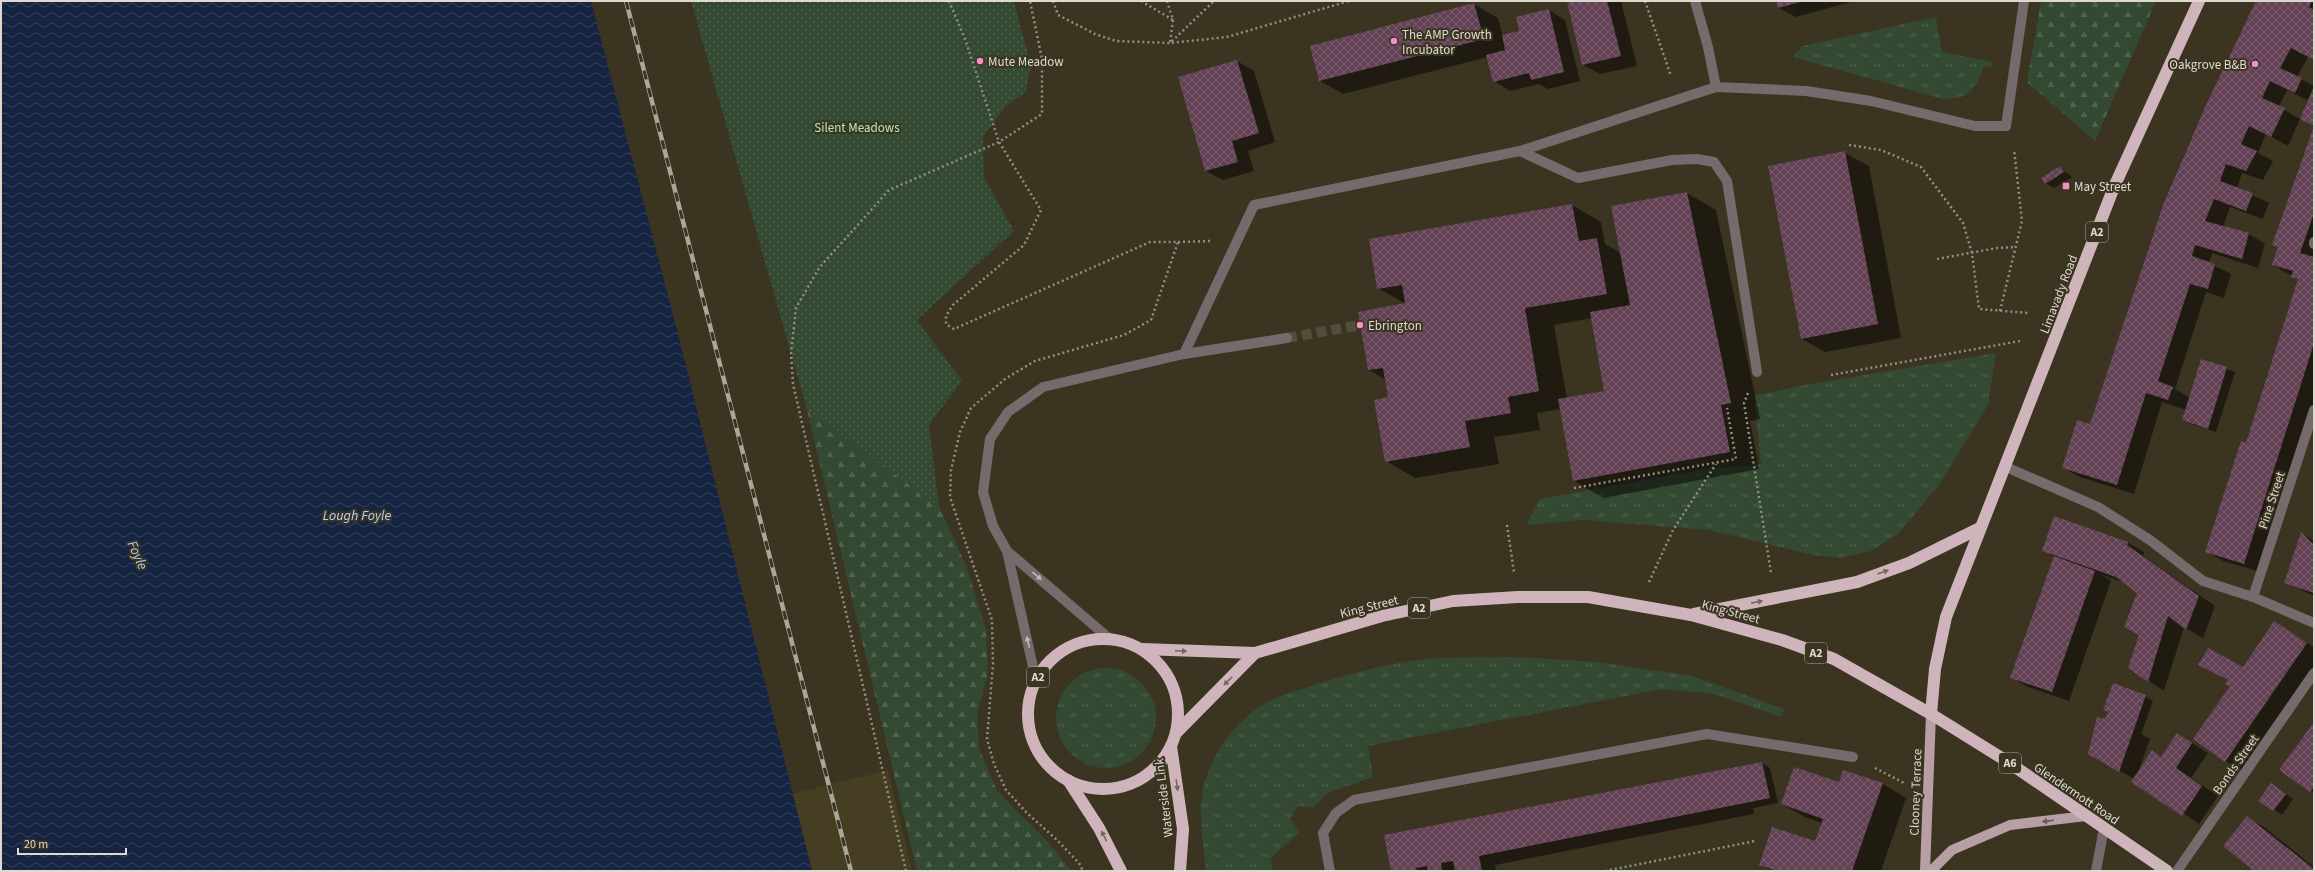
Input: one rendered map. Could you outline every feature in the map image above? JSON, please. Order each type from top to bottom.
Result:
[{"type":"highway","name":"Limavady Road","points":[[2006,467],[2114,187],[2199,1]]},
{"type":"highway","name":"A2","points":[[1931,714],[1935,669],[1946,617],[1980,528],[2006,467]]},
{"type":"highway","points":[[1691,615],[1857,582],[1909,563],[1980,528]]},
{"type":"highway","name":"King Street","points":[[1142,649],[1255,653],[1382,616],[1453,602],[1518,597],[1588,597],[1691,615],[1782,640],[1834,660],[1931,714]]},
{"type":"highway","name":"Waterside Link","points":[[1094,640],[1111,640],[1142,649],[1163,668],[1175,691],[1178,710],[1176,733],[1171,746],[1158,765],[1148,774],[1132,783],[1114,788],[1096,788],[1068,780],[1053,770],[1033,742],[1028,712],[1030,697],[1036,680],[1046,666],[1065,649],[1077,643],[1094,640]]},
{"type":"highway","name":"King Street","points":[[1176,733],[1255,653]]},
{"type":"highway","name":"Glendermott Road","points":[[1931,714],[2004,760],[2167,871]]},
{"type":"highway","name":"Waterside Link","points":[[1171,746],[1183,829],[1180,871]]},
{"type":"highway","name":"Waterside Link","points":[[1068,780],[1100,828],[1121,871]]},
{"type":"main road","name":"Clooney Terrace","points":[[1925,871],[1931,714]]},
{"type":"main road","points":[[1931,871],[1952,850],[2010,825],[2086,816]]},
{"type":"street","points":[[1695,1],[1708,47],[1716,87]]},
{"type":"street","points":[[1184,354],[1254,205],[1520,152],[1716,87],[1806,91],[1871,101],[1926,116],[1975,126],[2006,126],[2024,1]]},
{"type":"street","points":[[1520,152],[1578,178],[1672,160],[1697,159],[1714,162],[1727,181],[1756,372]]},
{"type":"street","points":[[1036,680],[1007,551],[993,526],[983,492],[990,439],[1008,412],[1043,387],[1184,354],[1287,338]]},
{"type":"street","name":"Pine Street","points":[[2253,597],[2314,410]]},
{"type":"street","points":[[2006,467],[2098,507],[2150,540],[2203,581],[2253,597],[2314,623]]},
{"type":"street","points":[[1007,551],[1111,640]]},
{"type":"street","name":"Bonds Street","points":[[2177,871],[2314,673]]},
{"type":"street","points":[[1330,871],[1323,833],[1336,813],[1354,800],[1707,734],[1853,757]]},
{"type":"street","points":[[2096,871],[2104,828]]},
{"type":"path","points":[[906,871],[793,384],[791,354],[796,308],[819,268],[889,190],[999,142],[1042,114],[1042,59],[1030,1]]},
{"type":"path","points":[[1053,1],[1058,15],[1095,34],[1116,41],[1170,43],[1227,37],[1349,1]]},
{"type":"path","points":[[1141,1],[1173,20]]},
{"type":"path","points":[[1167,1],[1173,20],[1170,43]]},
{"type":"path","points":[[1170,43],[1214,1]]},
{"type":"path","points":[[1645,1],[1678,100]]},
{"type":"path","points":[[2000,311],[2022,222],[2019,183],[2013,145],[2006,126]]},
{"type":"path","points":[[1849,146],[1881,150],[1921,167],[1963,223],[1972,253],[1979,309],[2028,313]]},
{"type":"path","points":[[1178,242],[1237,239]]},
{"type":"path","points":[[1937,259],[2016,247]]},
{"type":"path","points":[[1831,375],[2020,341]]},
{"type":"path","points":[[1756,372],[1744,403],[1774,598]]},
{"type":"path","points":[[1574,488],[1716,464],[1736,459],[1727,408]]},
{"type":"path","points":[[1638,606],[1673,530],[1716,464]]},
{"type":"path","points":[[1507,526],[1518,597]]},
{"type":"path","points":[[1853,757],[1888,776],[1928,792]]},
{"type":"path","points":[[1605,871],[1756,841]]},
{"type":"shaded area","points":[[888,770],[912,871],[812,871],[793,794]]},
{"type":"green space","name":"Silent Meadows","points":[[691,1],[1014,1],[1031,66],[1026,92],[1005,107],[983,137],[984,177],[1014,231],[917,320],[962,381],[929,425],[939,506],[807,410]]},
{"type":"green space","points":[[2041,1],[2156,1],[2095,141],[2027,82]]},
{"type":"green space","points":[[1936,17],[1942,52],[1993,62],[1993,66],[1984,67],[1977,82],[1970,92],[1952,99],[1943,99],[1793,57],[1802,46]]},
{"type":"green space","points":[[1996,353],[1988,405],[1939,485],[1898,534],[1871,551],[1840,558],[1813,555],[1709,530],[1583,520],[1527,525],[1539,499],[1702,470],[1761,464],[1754,396],[1804,385]]},
{"type":"green space","points":[[807,410],[939,506],[967,568],[986,630],[988,673],[977,713],[979,748],[997,791],[1047,841],[1072,871],[917,871]]},
{"type":"green space","points":[[1517,657],[1598,662],[1692,676],[1784,709],[1781,717],[1715,694],[1662,689],[1368,746],[1373,777],[1328,793],[1313,808],[1298,806],[1290,819],[1300,832],[1271,858],[1272,871],[1206,871],[1201,824],[1201,801],[1206,778],[1220,748],[1226,739],[1249,714],[1264,704],[1290,693],[1350,674],[1390,665],[1417,660],[1441,658]]},
{"type":"green space","points":[[1106,668],[1116,669],[1134,676],[1148,690],[1155,708],[1155,728],[1148,746],[1134,760],[1116,767],[1106,768],[1096,767],[1078,760],[1064,746],[1057,728],[1056,718],[1057,708],[1064,690],[1078,676],[1096,669]]},
{"type":"water","name":"Lough Foyle","points":[[1,1],[591,1],[680,342],[812,871],[1,871]]},
{"type":"building","points":[[1567,1],[1607,1],[1621,56],[1582,65]]},
{"type":"building","points":[[1776,1],[1804,1],[1778,8]]},
{"type":"building","points":[[2256,1],[2312,1],[2309,7],[2314,10],[2314,60],[2291,48],[2280,68],[2302,78],[2295,93],[2270,81],[2262,98],[2285,108],[2271,137],[2249,126],[2241,144],[2257,151],[2246,171],[2226,164],[2220,181],[2253,193],[2246,211],[2214,199],[2205,221],[2249,233],[2242,259],[2195,245],[2192,256],[2215,264],[2208,289],[2190,284],[2158,381],[2173,387],[2168,400],[2146,393],[2117,485],[2062,468],[2077,420],[2090,424],[2163,205],[2205,107]]},
{"type":"building","points":[[1474,3],[1484,39],[1319,81],[1310,46]]},
{"type":"building","points":[[1549,9],[1564,72],[1531,80],[1529,73],[1493,82],[1486,55],[1505,50],[1502,35],[1519,31],[1516,17]]},
{"type":"building","points":[[1237,60],[1259,133],[1232,141],[1238,162],[1205,171],[1178,77]]},
{"type":"building","points":[[2314,86],[2314,126],[2300,119]]},
{"type":"building","points":[[2314,126],[2314,213],[2300,253],[2314,257],[2314,343],[2244,564],[2205,552],[2241,441],[2246,443],[2298,279],[2291,277],[2293,271],[2272,265],[2278,247],[2272,245]]},
{"type":"building","points":[[1845,151],[1878,324],[1801,339],[1768,166]]},
{"type":"building","points":[[2060,166],[2064,172],[2045,184],[2041,178]]},
{"type":"building","points":[[1687,192],[1731,403],[1721,405],[1730,452],[1573,481],[1558,399],[1604,391],[1590,312],[1630,305],[1611,206]]},
{"type":"building","points":[[1572,204],[1579,241],[1597,238],[1607,294],[1525,308],[1539,391],[1508,397],[1511,413],[1465,421],[1470,447],[1385,462],[1374,400],[1388,397],[1383,368],[1368,370],[1358,312],[1405,303],[1402,285],[1377,289],[1369,239]]},
{"type":"building","points":[[2201,359],[2227,367],[2208,429],[2182,420]]},
{"type":"building","points":[[2054,516],[2128,542],[2127,545],[2199,596],[2186,630],[2168,616],[2148,682],[2128,668],[2139,635],[2124,627],[2137,593],[2116,577],[2042,551]]},
{"type":"building","points":[[2301,532],[2314,545],[2314,593],[2284,583]]},
{"type":"building","points":[[2054,556],[2095,571],[2052,692],[2010,678]]},
{"type":"building","points":[[2274,621],[2307,643],[2225,762],[2193,739],[2230,686],[2225,684],[2228,680],[2198,665],[2208,648],[2243,667]]},
{"type":"building","points":[[2113,683],[2146,695],[2119,772],[2088,754],[2097,717],[2105,719],[2108,712],[2103,710]]},
{"type":"building","points":[[2314,722],[2314,787],[2310,792],[2279,770]]},
{"type":"building","points":[[2177,733],[2192,743],[2176,768],[2202,786],[2182,816],[2131,782],[2152,750],[2161,757]]},
{"type":"building","points":[[1762,762],[1770,798],[1479,856],[1482,871],[1455,871],[1453,861],[1441,863],[1442,871],[1428,871],[1427,866],[1416,868],[1417,871],[1391,871],[1384,835]]},
{"type":"building","points":[[1794,767],[1839,782],[1843,770],[1883,783],[1852,871],[1777,871],[1759,865],[1772,827],[1815,841],[1823,819],[1781,804]]},
{"type":"building","points":[[2271,783],[2286,794],[2273,811],[2258,801]]},
{"type":"building","points":[[2247,816],[2314,869],[2314,871],[2254,871],[2223,846]]},
{"type":"tunnel","points":[[1287,338],[1360,325]]},
{"type":"railway","points":[[626,1],[851,871]]},
{"type":"place","name":"The AMP Growth Incubator","points":[[1394,41]]},
{"type":"place","name":"Mute Meadow","points":[[980,61]]},
{"type":"place","name":"Oakgrove B&B","points":[[2255,64]]},
{"type":"place","name":"May Street","points":[[2066,186]]},
{"type":"place","name":"Ebrington","points":[[1360,325]]},
{"type":"water label","name":"Foyle","points":[[138,555]]}]
